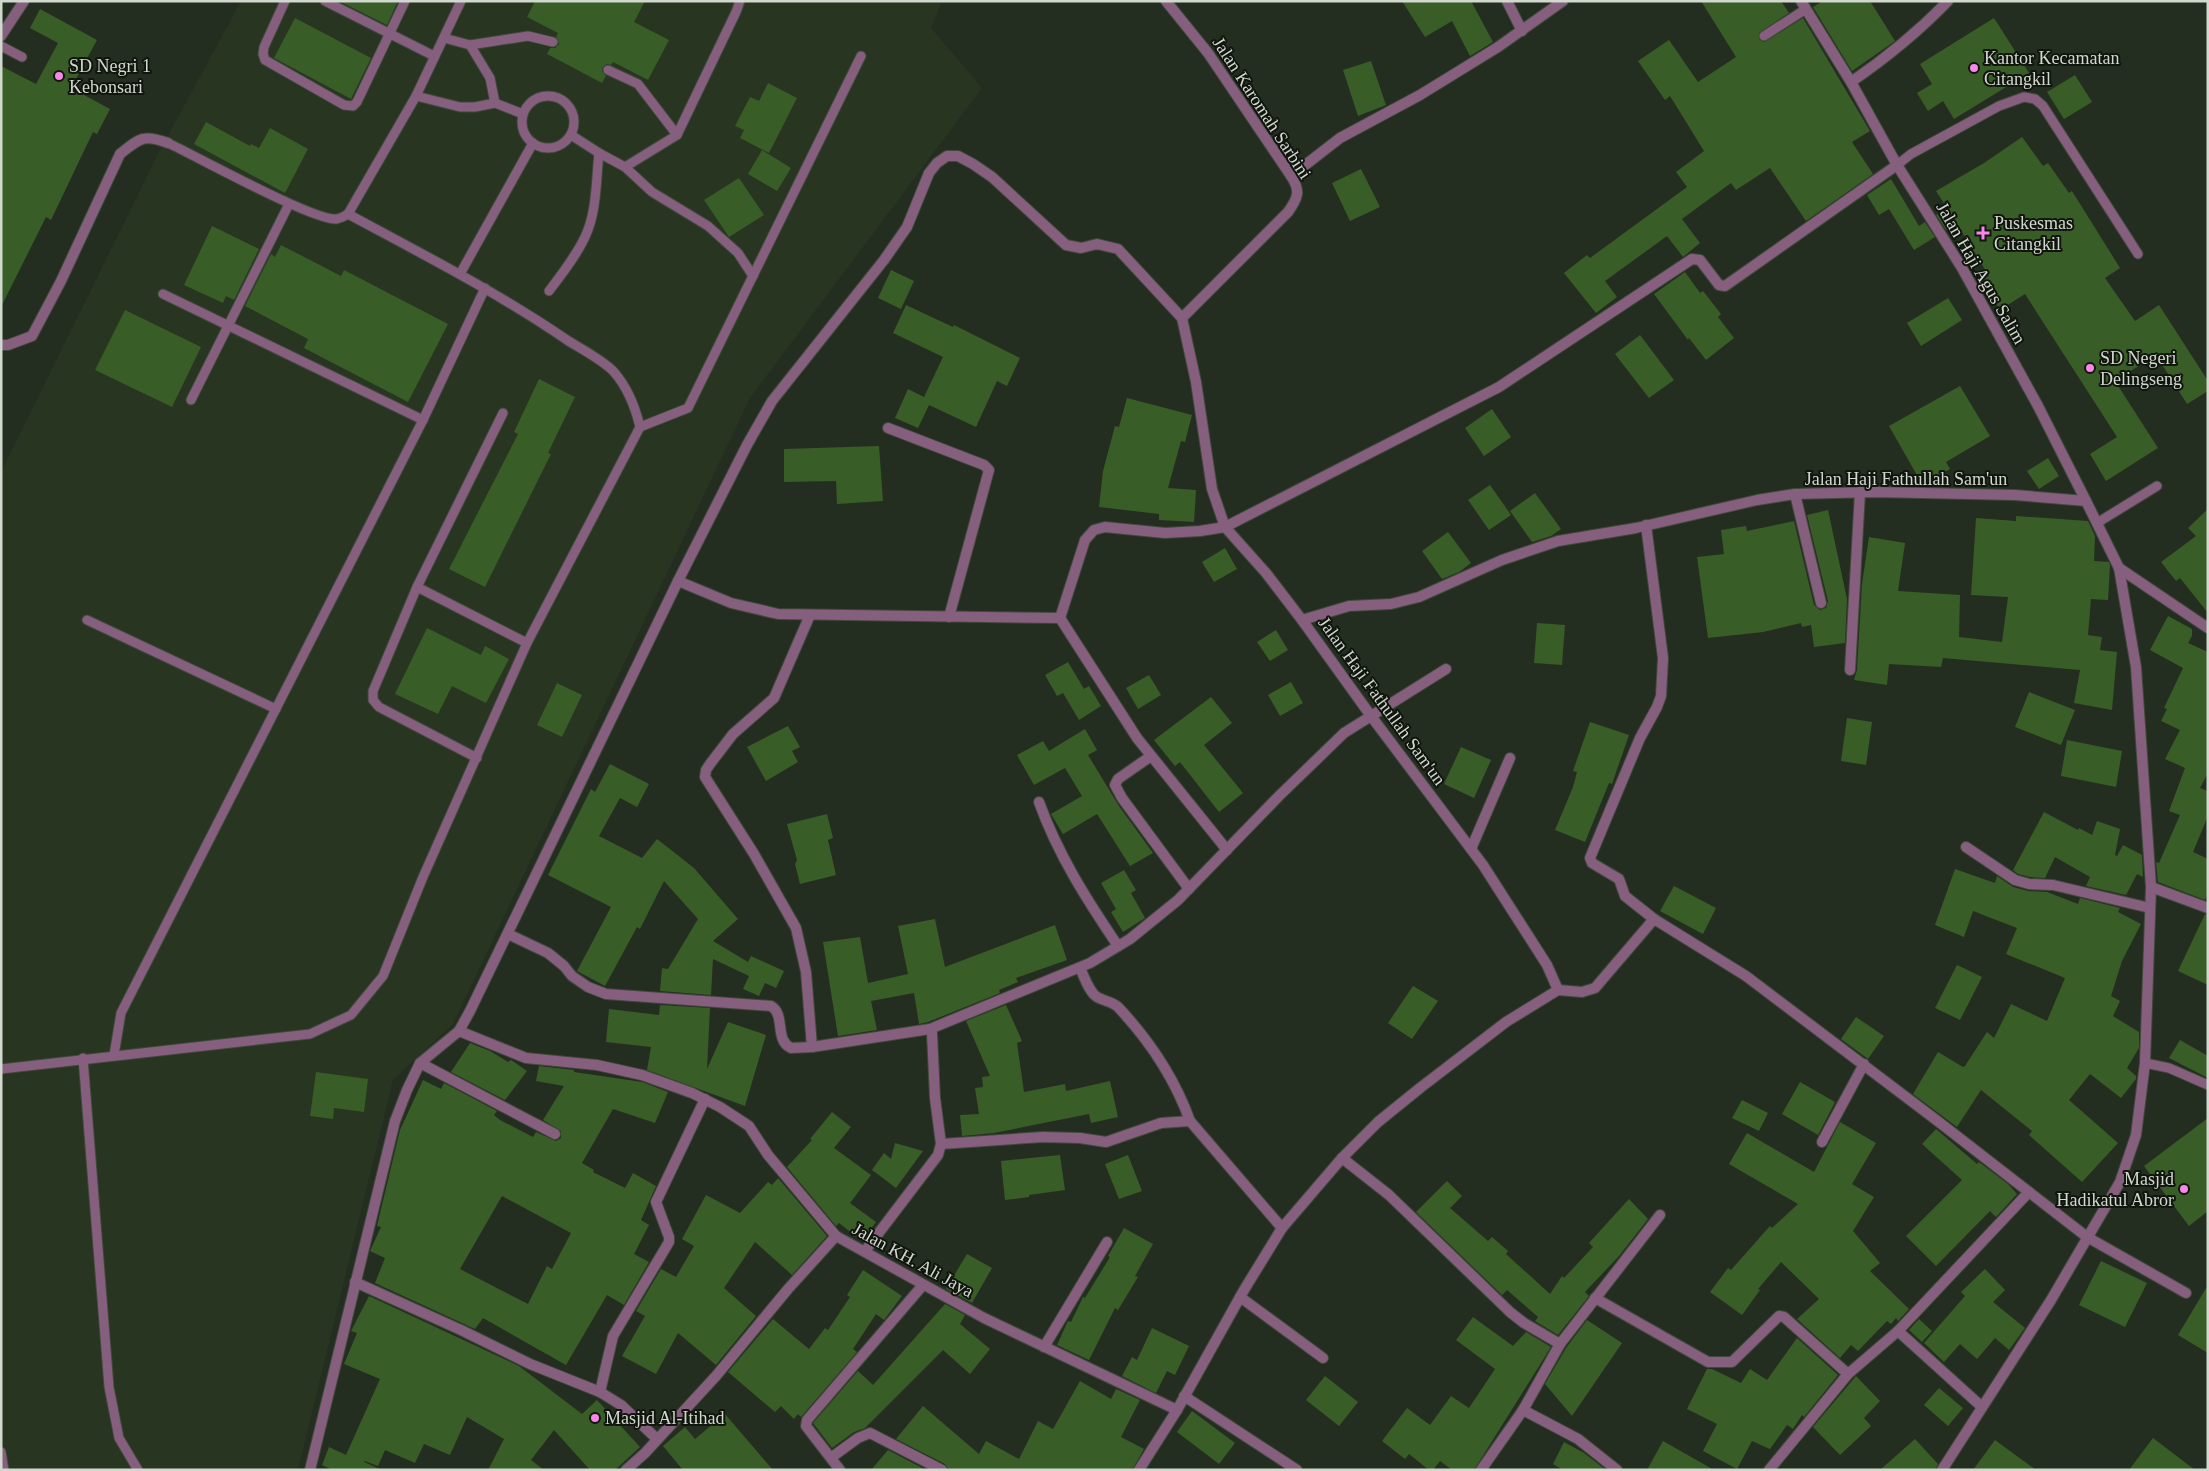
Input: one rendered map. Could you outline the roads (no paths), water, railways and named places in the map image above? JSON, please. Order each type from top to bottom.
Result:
[{"type":"street","points":[[1,36],[24,1]]},
{"type":"street","name":"Jalan Karomah Sarbini","points":[[1166,1],[1208,53],[1291,176],[1299,192],[1297,199],[1288,212],[1182,318]]},
{"type":"street","points":[[1507,1],[1522,31]]},
{"type":"street","points":[[1291,176],[1340,138],[1420,95],[1522,31],[1563,1]]},
{"type":"street","points":[[1851,82],[1890,55],[1927,24],[1948,1]]},
{"type":"street","name":"Jalan Haji Agus Salim","points":[[1804,5],[1851,82],[1897,164],[1962,268],[2038,406],[2120,568]]},
{"type":"street","points":[[1,345],[8,345],[32,336],[61,281],[120,154],[135,142],[150,136],[168,143]]},
{"type":"street","points":[[310,1470],[354,1282],[395,1120],[407,1090],[420,1063],[459,1031],[508,934],[678,581],[747,445],[772,401],[884,260],[907,227],[929,173],[937,163],[947,156],[958,156],[973,164],[992,177],[1066,245],[1081,248],[1097,244],[1118,249],[1182,318],[1196,382],[1212,489],[1225,527],[1266,573],[1302,620]]},
{"type":"street","points":[[1228,850],[1150,756],[1093,673],[1060,618],[1086,540],[1094,530],[1105,527],[1165,533],[1200,532],[1225,527],[1499,387],[1692,259],[1700,260],[1719,285],[1724,286],[1897,164]]},
{"type":"street","points":[[888,428],[984,464],[989,470],[949,617]]},
{"type":"street","points":[[1850,670],[1860,492]]},
{"type":"street","name":"Jalan Haji Fathullah Sam'un","points":[[1558,990],[1547,965],[1471,849],[1302,620],[1350,606],[1391,604],[1419,597],[1502,560],[1558,541],[1646,525],[1757,500],[1795,494],[1860,492],[2015,495],[2086,501]]},
{"type":"street","points":[[1795,494],[1821,604]]},
{"type":"street","points":[[1646,525],[1663,658],[1661,696],[1640,738],[1590,858],[1592,863],[1619,880],[1625,896],[1654,918],[1746,976],[1864,1064],[2087,1237],[2186,1293]]},
{"type":"street","points":[[2120,568],[2208,628]]},
{"type":"street","points":[[1942,1470],[2051,1300],[2120,1182],[2136,1134],[2145,1063],[2151,887],[2136,667],[2120,568]]},
{"type":"street","points":[[678,581],[731,603],[754,610],[778,614],[1060,618]]},
{"type":"street","points":[[810,615],[774,698],[733,734],[706,770],[705,777],[754,854],[796,928],[806,972],[812,1047]]},
{"type":"street","points":[[508,934],[548,953],[580,982],[606,994],[771,1006],[778,1013],[783,1042],[791,1048],[812,1047],[930,1028],[1080,968],[1118,946],[1178,900],[1278,796],[1344,734],[1446,669]]},
{"type":"street","points":[[1150,756],[1118,779],[1115,785],[1122,798],[1189,888]]},
{"type":"street","points":[[1471,849],[1510,758]]},
{"type":"street","points":[[1039,802],[1064,861],[1118,946]]},
{"type":"street","points":[[1966,847],[2015,880],[2029,884],[2053,884],[2150,908]]},
{"type":"street","points":[[2151,887],[2208,908]]},
{"type":"street","points":[[1139,1470],[1282,1228],[1342,1158],[1378,1122],[1506,1022],[1558,990],[1582,992],[1595,988],[1654,918]]},
{"type":"street","points":[[1080,968],[1094,995],[1117,1006],[1139,1032],[1167,1071],[1182,1100],[1190,1121],[1282,1228]]},
{"type":"street","points":[[865,1251],[938,1155],[941,1144],[935,1098],[932,1033],[930,1028]]},
{"type":"street","points":[[459,1031],[526,1058],[597,1065],[672,1085],[705,1099],[735,1115],[749,1126],[768,1155],[836,1236]]},
{"type":"street","points":[[420,1063],[556,1134]]},
{"type":"street","points":[[1822,1142],[1864,1064]]},
{"type":"street","points":[[600,1392],[614,1336],[669,1242],[669,1237],[656,1205],[656,1199],[705,1099]]},
{"type":"street","points":[[941,1144],[1043,1137],[1080,1138],[1106,1142],[1161,1123],[1190,1121]]},
{"type":"street","points":[[1342,1158],[1389,1195],[1510,1312],[1524,1323],[1560,1344]]},
{"type":"street","points":[[1770,1470],[1848,1374],[1898,1331],[2030,1192]]},
{"type":"street","points":[[1481,1470],[1524,1410],[1560,1344],[1660,1215]]},
{"type":"street","name":"Jalan KH. Ali Jaya","points":[[626,1470],[716,1376],[788,1289],[836,1236],[923,1285],[1044,1347],[1176,1410]]},
{"type":"street","points":[[1044,1347],[1107,1242]]},
{"type":"street","points":[[354,1282],[453,1326],[530,1364],[600,1392],[621,1405],[656,1439]]},
{"type":"street","points":[[840,1470],[832,1457],[806,1426],[807,1420],[923,1285]]},
{"type":"street","points":[[1240,1297],[1323,1358]]},
{"type":"street","points":[[1595,1298],[1708,1362],[1714,1363],[1732,1362],[1779,1316],[1784,1317],[1848,1374]]},
{"type":"street","points":[[1898,1331],[1982,1408]]},
{"type":"street","points":[[1184,1396],[1297,1470]]},
{"type":"street","points":[[1524,1410],[1578,1439],[1617,1470]]},
{"type":"street","points":[[832,1457],[858,1438],[870,1433],[942,1470]]},
{"type":"lane","points":[[285,1],[264,47],[263,54],[265,60],[344,105],[353,106],[357,102],[405,1]]},
{"type":"lane","points":[[325,1],[434,56]]},
{"type":"lane","points":[[168,143],[290,204],[321,216],[337,219],[348,214],[416,96],[461,1]]},
{"type":"lane","points":[[625,166],[677,135],[740,1]]},
{"type":"lane","points":[[1764,36],[1804,5]]},
{"type":"lane","points":[[444,38],[470,45],[528,36],[553,42]]},
{"type":"lane","points":[[470,45],[490,78],[495,103]]},
{"type":"lane","points":[[1,46],[22,57]]},
{"type":"lane","points":[[1,1069],[84,1058],[310,1034],[351,1015],[383,976],[423,877],[527,643],[640,427],[688,408],[860,56]]},
{"type":"lane","points":[[608,70],[638,84],[677,135]]},
{"type":"lane","points":[[416,96],[460,107],[475,107],[495,103],[523,114]]},
{"type":"lane","points":[[548,96],[559,98],[568,104],[575,124],[571,135],[564,143],[554,148],[544,148],[533,143],[526,135],[522,125],[523,114],[529,104],[537,98],[548,96]]},
{"type":"lane","points":[[1897,164],[1911,154],[1999,106],[2024,97],[2035,99],[2044,106],[2138,254]]},
{"type":"lane","points":[[571,135],[599,153],[625,166],[652,192],[708,226],[738,253],[753,276]]},
{"type":"lane","points":[[460,274],[533,143]]},
{"type":"lane","points":[[549,291],[574,258],[586,235],[591,218],[599,153]]},
{"type":"lane","points":[[191,400],[290,204]]},
{"type":"lane","points":[[348,214],[532,315],[613,371],[629,394],[636,410],[640,427]]},
{"type":"lane","points":[[114,1055],[121,1013],[423,420],[485,288]]},
{"type":"lane","points":[[163,294],[423,420]]},
{"type":"lane","points":[[477,758],[379,707],[373,700],[373,691],[417,587],[503,413]]},
{"type":"lane","points":[[2097,523],[2157,486]]},
{"type":"lane","points":[[417,587],[527,643]]},
{"type":"lane","points":[[87,620],[276,709]]},
{"type":"lane","points":[[84,1058],[109,1387],[119,1438],[138,1470]]},
{"type":"lane","points":[[2145,1063],[2169,1068],[2208,1085]]},
{"type":"lane","points":[[1,1452],[4,1470]]},
{"type":"place","name":"Kantor Kecamatan Citangkil","points":[[1974,68]]},
{"type":"place","name":"SD Negri 1 Kebonsari","points":[[59,76]]},
{"type":"place","name":"Puskesmas Citangkil","points":[[1983,233]]},
{"type":"place","name":"SD Negeri Delingseng","points":[[2090,368]]},
{"type":"place","name":"Masjid Hadikatul Abror","points":[[2184,1189]]},
{"type":"place","name":"Masjid Al-Itihad","points":[[595,1418]]}]
